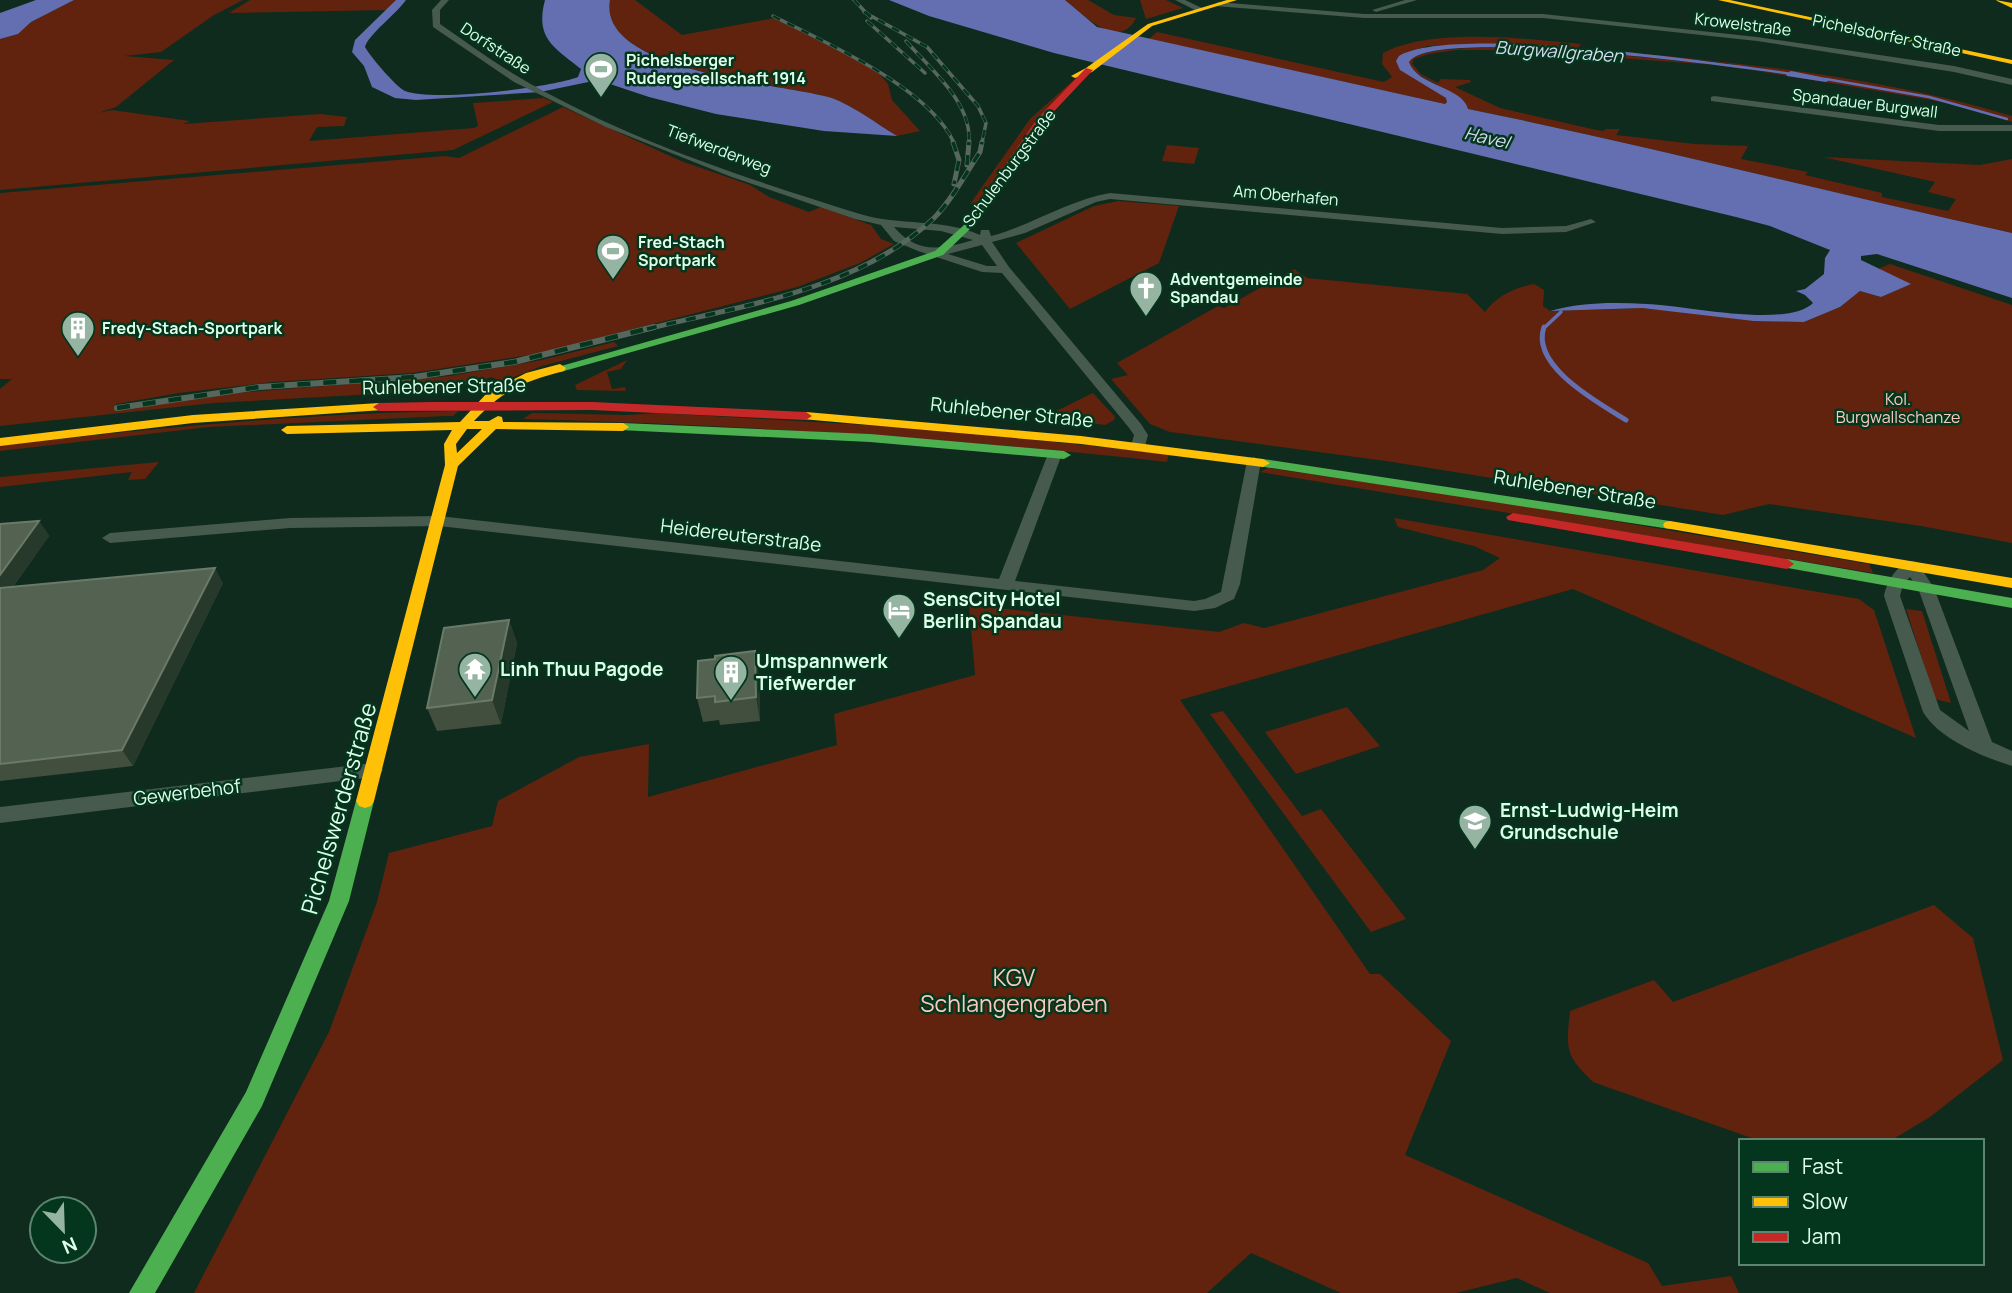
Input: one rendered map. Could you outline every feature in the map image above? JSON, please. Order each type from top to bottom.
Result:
[{"type":"main road","name":"Schulenburgstraße","points":[[481,405],[500,390],[530,376],[795,303],[910,264],[933,252],[1039,123],[1089,70],[1142,30],[1234,0]]},
{"type":"main road","name":"Pichelsdorfer Straße","points":[[1721,0],[2012,62]]},
{"type":"main road","points":[[1999,0],[2012,6]]},
{"type":"main road","name":"Schulenburgstraße","points":[[492,424],[544,386],[630,348]]},
{"type":"main road","name":"Ruhlebener Straße","points":[[0,442],[277,413],[481,405],[643,408],[840,418],[1138,446],[1466,509],[2012,603]]},
{"type":"main road","name":"Pichelswerderstraße","points":[[141,1293],[254,1099],[340,901],[439,521],[452,465],[450,444],[461,424],[481,405]]},
{"type":"main road","name":"Ruhlebener Straße","points":[[0,454],[264,431],[461,424],[746,431],[1252,469],[1420,485],[2012,583]]},
{"type":"main road","points":[[452,465],[492,424]]},
{"type":"street","name":"Dorfstraße","points":[[445,0],[436,10],[436,26],[529,86]]},
{"type":"street","points":[[1179,0],[1200,9]]},
{"type":"street","points":[[1364,16],[1366,12],[1406,1]]},
{"type":"street","name":"Krowelstraße","points":[[1217,4],[1364,16],[1550,17],[1760,40],[1917,63],[2012,82]]},
{"type":"street","name":"Tiefwerderweg","points":[[529,86],[546,96],[689,158],[870,221],[901,224],[958,221],[987,243]]},
{"type":"street","name":"Spandauer Burgwall","points":[[1714,99],[1939,128],[2012,128]]},
{"type":"street","name":"Am Oberhafen","points":[[987,243],[1021,232],[1093,199],[1110,196],[1502,231],[1555,230],[1591,222]]},
{"type":"street","name":"Tiefwerderweg","points":[[884,222],[898,239],[986,270],[1005,269]]},
{"type":"street","points":[[933,252],[987,243],[1005,269],[1136,427],[1141,435],[1138,446]]},
{"type":"street","points":[[1006,586],[1055,454]]},
{"type":"street","name":"Heidereuterstraße","points":[[110,538],[279,524],[439,521],[1194,606],[1219,601],[1228,596],[1252,469]]},
{"type":"street","points":[[1984,745],[1926,588],[1911,566],[1895,583],[1892,596],[1927,700],[1935,716],[1956,731],[2012,760]]},
{"type":"street","name":"Gewerbehof","points":[[0,815],[373,770]]},
{"type":"green space","points":[[74,0],[243,0],[214,15],[161,52],[124,56],[174,60],[116,107],[98,113],[112,110],[190,121],[183,124],[320,114],[347,117],[344,126],[317,127],[309,141],[474,128],[478,126],[473,103],[544,98],[553,102],[453,150],[0,190],[0,39],[18,34],[31,22]]},
{"type":"green space","points":[[250,0],[396,0],[387,10],[229,13]]},
{"type":"green space","points":[[610,0],[635,0],[682,35],[775,18],[876,70],[888,84],[892,100],[920,131],[897,136],[857,110],[832,98],[700,71],[663,59],[633,44],[614,24]]},
{"type":"green space","points":[[1065,0],[1088,0],[1114,15],[1136,18],[1129,28],[1120,32],[1111,31],[1091,21]]},
{"type":"green space","points":[[1140,0],[1166,0],[1183,8],[1146,19]]},
{"type":"green space","points":[[1157,32],[1384,82],[1392,77],[1382,64],[1383,53],[1427,40],[1480,37],[1581,44],[1578,48],[1742,64],[1851,79],[1905,89],[2012,116],[2012,122],[1959,105],[1750,70],[1819,79],[1814,76],[1710,61],[1513,45],[1428,46],[1407,52],[1396,61],[1446,98],[1448,101],[1445,104],[1149,39]]},
{"type":"green space","points":[[1476,48],[1536,49],[1707,64],[1510,50],[1456,50],[1421,57],[1432,52]]},
{"type":"green space","points":[[1414,60],[1412,64],[1421,74],[1438,83],[1441,79],[1470,80],[1471,82],[1455,87],[1500,108],[1603,131],[1620,129],[1616,135],[1695,144],[1748,146],[1741,159],[1808,172],[1805,175],[1882,193],[1882,197],[1948,211],[1956,199],[1928,192],[1935,182],[1823,157],[1980,165],[2012,159],[2012,233],[1468,109],[1456,96],[1413,71],[1409,62]]},
{"type":"green space","points":[[1077,77],[977,204],[970,204],[1030,119]]},
{"type":"green space","points":[[563,107],[681,161],[750,185],[769,197],[809,212],[821,207],[871,225],[881,239],[894,244],[860,263],[797,287],[536,354],[412,373],[272,382],[179,393],[116,404],[115,411],[236,393],[450,376],[542,360],[614,342],[618,346],[542,366],[501,382],[492,377],[447,390],[214,403],[0,426],[0,389],[12,379],[0,379],[0,193],[445,156],[459,158]]},
{"type":"green space","points":[[1167,145],[1199,148],[1194,164],[1162,161]]},
{"type":"green space","points":[[1118,201],[1179,206],[1159,263],[1070,309],[1016,243],[1094,206]]},
{"type":"green space","name":"Kol. Burgwallschanze","points":[[1890,264],[2012,305],[2012,543],[1921,526],[1769,504],[1723,515],[1386,461],[1170,432],[1150,424],[1111,379],[1128,375],[1117,363],[1218,306],[1224,308],[1294,269],[1307,278],[1467,294],[1485,312],[1506,294],[1534,284],[1544,290],[1543,306],[1550,311],[1642,308],[1804,322],[1840,307],[1860,291],[1881,297],[1910,284],[1878,269]]},
{"type":"green space","points":[[627,360],[621,369],[607,372],[612,389],[625,387],[626,391],[577,390],[575,385]]},
{"type":"green space","points":[[1093,393],[1115,417],[1114,420],[1105,425],[1044,417]]},
{"type":"green space","points":[[458,411],[453,416],[209,427],[0,451],[0,445],[114,433],[343,415]]},
{"type":"green space","points":[[532,413],[658,413],[919,428],[1169,454],[1167,462],[846,434],[523,419]]},
{"type":"green space","points":[[159,462],[145,479],[128,480],[132,472],[0,487],[0,477]]},
{"type":"green space","points":[[1268,468],[1501,502],[1869,564],[1873,573],[1260,472]]},
{"type":"green space","name":"KGV Schlangengraben","points":[[1394,518],[1859,599],[1874,610],[1916,738],[1573,589],[1180,700],[1370,974],[1380,974],[1451,1041],[1405,1155],[1648,1263],[1662,1286],[1731,1276],[1739,1293],[1550,1293],[1517,1278],[1456,1293],[1341,1293],[1251,1253],[1207,1293],[194,1293],[329,1032],[377,902],[389,853],[492,826],[498,801],[579,757],[649,744],[648,797],[837,745],[834,714],[975,675],[969,605],[1219,632],[1244,623],[1264,628],[1483,570],[1500,558],[1474,546],[1398,527]]},
{"type":"green space","points":[[1906,609],[1922,611],[1951,703],[1935,699]]},
{"type":"green space","points":[[1347,707],[1380,746],[1296,774],[1265,732]]},
{"type":"green space","points":[[1223,711],[1302,816],[1321,809],[1406,919],[1371,932],[1210,714]]},
{"type":"green space","points":[[1934,905],[1973,938],[2003,1060],[1930,1117],[1893,1139],[1754,1139],[1593,1082],[1572,1058],[1568,1043],[1570,1011],[1654,980],[1673,1002]]},
{"type":"water","points":[[36,0],[74,0],[31,22],[18,34],[0,39],[0,13]]},
{"type":"water","points":[[396,0],[406,0],[371,36],[365,47],[405,91],[440,95],[491,92],[578,77],[581,69],[555,48],[545,33],[542,24],[545,0],[610,0],[614,25],[633,44],[663,59],[739,80],[832,98],[857,110],[897,136],[824,131],[716,114],[649,97],[598,80],[540,92],[416,100],[395,98],[372,87],[364,66],[352,52],[355,40]]},
{"type":"water","name":"Havel","points":[[889,0],[1065,0],[1097,27],[1445,104],[1446,98],[1400,70],[1396,61],[1399,56],[1430,47],[1477,44],[1535,45],[1665,56],[1814,76],[1823,80],[1675,60],[1537,49],[1477,48],[1432,51],[1409,62],[1421,76],[1458,96],[1468,109],[2012,233],[2012,298],[1877,254],[1861,256],[1861,260],[1911,284],[1881,297],[1860,291],[1840,307],[1804,322],[1754,321],[1642,308],[1550,311],[1586,304],[1635,303],[1734,314],[1781,314],[1800,311],[1813,303],[1796,291],[1805,289],[1824,274],[1825,258],[1830,250],[1770,226],[1736,217],[1054,53],[929,16]]},
{"type":"building","points":[[39,521],[0,575],[0,524]]},
{"type":"building","points":[[215,568],[122,750],[0,764],[0,588]]},
{"type":"building","points":[[509,620],[492,700],[427,708],[444,628]]},
{"type":"building","points":[[755,651],[756,697],[715,702],[715,696],[697,698],[698,661]]},
{"type":"waterway","name":"Burgwallgraben","points":[[1791,74],[1826,79]]},
{"type":"waterway","points":[[1826,79],[1929,97],[2007,119]]},
{"type":"waterway","points":[[1544,328],[1561,312]]},
{"type":"waterway","points":[[1544,328],[1542,341],[1547,356],[1557,369],[1584,393],[1626,420]]},
{"type":"railway","points":[[854,0],[867,14]]},
{"type":"railway","points":[[867,14],[927,47],[978,106],[986,123],[982,143]]},
{"type":"railway","points":[[867,14],[871,18]]},
{"type":"railway","points":[[773,16],[847,54],[900,86],[942,123],[954,143]]},
{"type":"railway","points":[[867,21],[925,73]]},
{"type":"railway","points":[[906,41],[957,100],[968,128],[969,142]]},
{"type":"railway","points":[[953,142],[959,160],[954,184]]},
{"type":"railway","points":[[967,165],[969,142]]},
{"type":"railway","points":[[647,329],[798,292],[871,262],[904,242],[934,218],[980,152],[982,142]]},
{"type":"railway","points":[[117,408],[259,387],[414,377],[514,362],[654,327]]},
{"type":"traffic: fast","points":[[560,368],[795,303],[939,253],[966,228],[998,183]]},
{"type":"traffic: fast","points":[[623,427],[870,438],[1064,455]]},
{"type":"traffic: fast","points":[[1263,463],[1670,525]]},
{"type":"traffic: fast","points":[[1787,564],[2012,603]]},
{"type":"traffic: fast","points":[[141,1293],[254,1099],[339,901],[365,801]]},
{"type":"traffic: slow","points":[[1075,76],[1089,70],[1150,25],[1234,0]]},
{"type":"traffic: slow","points":[[1721,0],[2012,62]]},
{"type":"traffic: slow","points":[[1999,0],[2012,6]]},
{"type":"traffic: slow","points":[[365,801],[439,521],[452,465],[450,444],[454,435],[491,396],[530,376],[560,368]]},
{"type":"traffic: slow","points":[[0,442],[193,419],[379,407]]},
{"type":"traffic: slow","points":[[806,416],[1081,440],[1263,463]]},
{"type":"traffic: slow","points":[[452,465],[498,420]]},
{"type":"traffic: slow","points":[[287,430],[481,425],[623,427]]},
{"type":"traffic: slow","points":[[1670,525],[2012,583]]},
{"type":"traffic: jam","points":[[998,183],[1040,121],[1089,70]]},
{"type":"traffic: jam","points":[[379,407],[592,406],[806,416]]},
{"type":"traffic: jam","points":[[1513,517],[1787,564]]},
{"type":"place","name":"Pichelsberger Rudergesellschaft 1914","points":[[601,99]]},
{"type":"place","name":"Fred-Stach Sportpark","points":[[613,281]]},
{"type":"place","name":"Adventgemeinde Spandau","points":[[1146,318]]},
{"type":"place","name":"Fredy-Stach-Sportpark","points":[[78,358]]},
{"type":"place","name":"SensCity Hotel Berlin Spandau","points":[[899,640]]},
{"type":"place","name":"Linh Thuu Pagode","points":[[475,699]]},
{"type":"place","name":"Umspannwerk Tiefwerder","points":[[731,702]]},
{"type":"place","name":"Ernst-Ludwig-Heim Grundschule","points":[[1475,851]]}]
